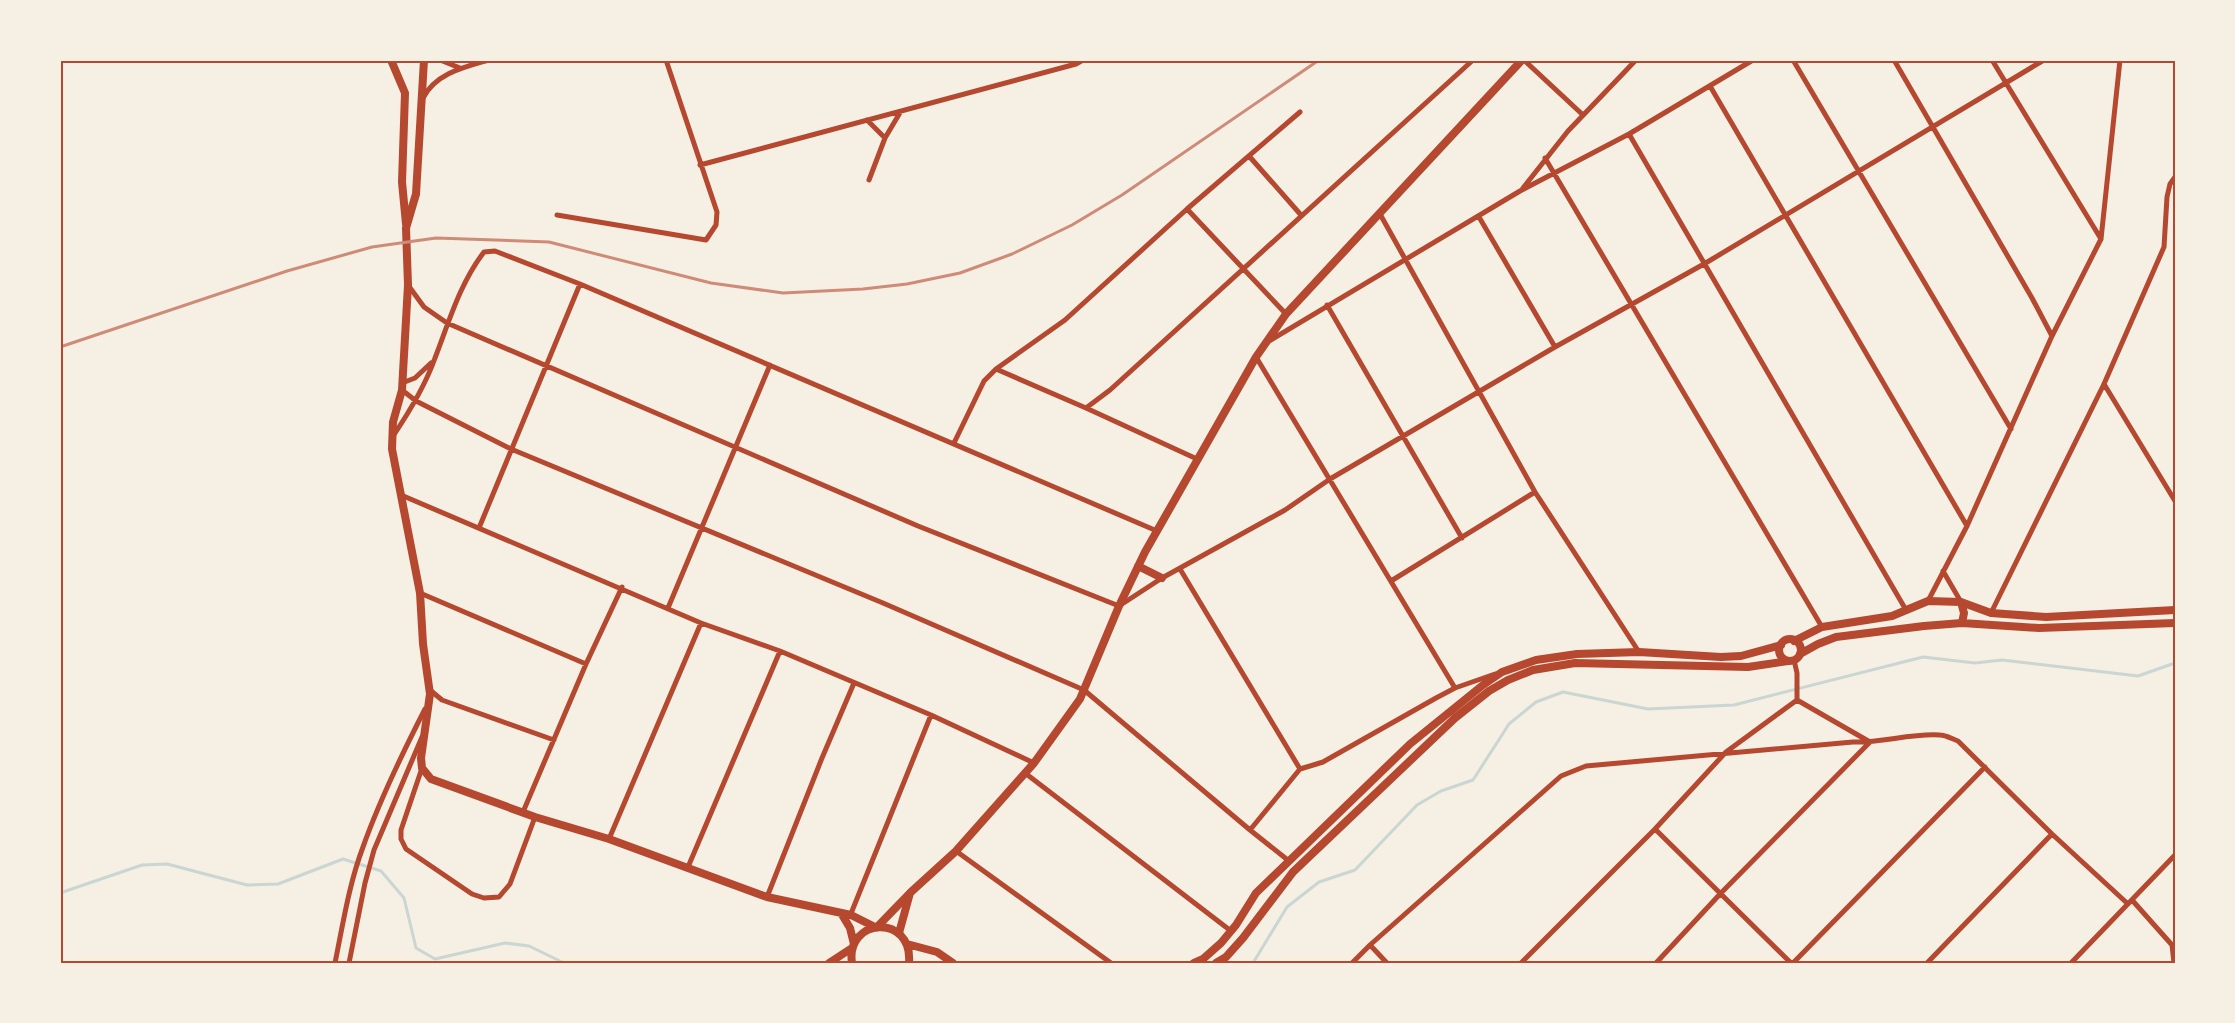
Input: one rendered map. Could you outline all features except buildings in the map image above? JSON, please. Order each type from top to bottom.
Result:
[{"type":"main road","points":[[391,60],[405,93],[402,182],[408,285],[402,387],[393,422],[392,449],[420,593],[423,644],[430,690],[421,758],[422,768],[431,779],[535,817],[609,839],[767,897],[841,913],[848,918],[876,927],[885,927],[899,933],[907,944],[910,953],[909,963]]},
{"type":"main road","points":[[406,228],[416,194],[424,60]]},
{"type":"main road","points":[[830,963],[853,946],[859,936],[876,927],[910,891],[956,851],[1034,763],[1080,699],[1138,566],[1265,343],[1286,314],[1523,60]]},
{"type":"main road","points":[[1138,566],[1162,578]]},
{"type":"main road","points":[[1194,963],[1203,959],[1231,932],[1256,893],[1410,744],[1502,672],[1536,660],[1577,654],[1639,652],[1741,656],[1781,645],[1822,627],[1893,616],[1928,602],[1961,602],[1991,613],[2046,617],[2175,610]]},
{"type":"main road","points":[[1961,602],[1964,613],[1962,623]]},
{"type":"main road","points":[[1216,963],[1226,957],[1243,938],[1293,872],[1455,718],[1489,691],[1533,670],[1575,663],[1748,667],[1794,659],[1818,644],[1836,638],[1962,623],[2039,628],[2175,623]]},
{"type":"main road","points":[[1794,640],[1801,648],[1794,659]]},
{"type":"main road","points":[[1781,645],[1780,654],[1794,659]]},
{"type":"main road","points":[[899,933],[910,891]]},
{"type":"main road","points":[[848,918],[853,946],[852,963]]},
{"type":"main road","points":[[907,944],[937,952],[953,963]]},
{"type":"street","points":[[440,60],[460,68]]},
{"type":"street","points":[[422,100],[428,87],[460,68],[489,60]]},
{"type":"street","points":[[557,215],[706,240],[716,225],[717,212],[666,60]]},
{"type":"street","points":[[700,165],[1076,64],[1083,60]]},
{"type":"street","points":[[1086,408],[1110,390],[1473,60]]},
{"type":"street","points":[[1523,60],[1583,115]]},
{"type":"street","points":[[1520,191],[1545,158],[1635,60]]},
{"type":"street","points":[[1739,60],[1743,66]]},
{"type":"street","points":[[1265,343],[1552,172],[1629,134],[1753,60]]},
{"type":"street","points":[[1793,60],[2011,429]]},
{"type":"street","points":[[1894,60],[1934,126],[2052,336]]},
{"type":"street","points":[[1992,60],[2102,239]]},
{"type":"street","points":[[408,285],[424,307],[447,323],[918,526],[1119,606],[1162,578],[1285,510],[1330,479],[1402,436],[1630,304],[1704,264],[2043,60]]},
{"type":"street","points":[[1928,602],[1967,526],[2052,336],[2102,239],[2120,60]]},
{"type":"street","points":[[1710,86],[1967,526]]},
{"type":"street","points":[[868,180],[885,138],[901,111]]},
{"type":"street","points":[[954,443],[984,381],[996,369],[1065,320],[1187,209],[1300,112]]},
{"type":"street","points":[[867,120],[885,138]]},
{"type":"street","points":[[1629,134],[1906,610]]},
{"type":"street","points":[[1249,156],[1301,215]]},
{"type":"street","points":[[1545,158],[1822,627]]},
{"type":"street","points":[[1991,613],[2104,384],[2164,247],[2166,197],[2175,177]]},
{"type":"street","points":[[1187,209],[1286,314]]},
{"type":"street","points":[[1380,214],[1535,492],[1639,652]]},
{"type":"street","points":[[1479,217],[1555,347]]},
{"type":"street","points":[[393,437],[416,401],[435,360],[447,323],[474,266],[484,252],[495,251],[580,284],[1157,531]]},
{"type":"street","points":[[479,528],[580,284]]},
{"type":"street","points":[[1327,305],[1462,538]]},
{"type":"street","points":[[1257,357],[1455,688]]},
{"type":"street","points":[[435,360],[402,387],[416,401],[511,449],[1084,690],[1289,861]]},
{"type":"street","points":[[668,608],[770,365]]},
{"type":"street","points":[[996,369],[1197,459]]},
{"type":"street","points":[[2104,384],[2175,501]]},
{"type":"street","points":[[1391,581],[1535,492]]},
{"type":"street","points":[[401,495],[622,587],[701,623],[780,651],[931,715],[1034,763]]},
{"type":"street","points":[[1180,569],[1300,769]]},
{"type":"street","points":[[1943,571],[1961,602]]},
{"type":"street","points":[[523,812],[586,664],[622,587]]},
{"type":"street","points":[[420,593],[586,664]]},
{"type":"street","points":[[609,839],[701,623]]},
{"type":"street","points":[[688,867],[780,651]]},
{"type":"street","points":[[1794,659],[1797,673],[1797,697]]},
{"type":"street","points":[[1250,830],[1300,769],[1323,762],[1455,688],[1502,672]]},
{"type":"street","points":[[767,897],[854,683]]},
{"type":"street","points":[[430,690],[442,700],[554,740]]},
{"type":"street","points":[[1797,697],[1870,742]]},
{"type":"street","points":[[1521,963],[1655,829],[1726,752],[1797,697]]},
{"type":"street","points":[[335,963],[362,847],[395,766],[429,702]]},
{"type":"street","points":[[848,918],[931,715]]},
{"type":"street","points":[[349,963],[374,850],[425,730]]},
{"type":"street","points":[[1352,963],[1561,776],[1586,766],[1726,752],[1942,735],[1958,741],[2052,834],[2130,902],[2172,945],[2174,963]]},
{"type":"street","points":[[1656,963],[1721,893],[1870,742]]},
{"type":"street","points":[[1655,829],[1792,963],[1985,767]]},
{"type":"street","points":[[422,768],[401,830],[401,839],[406,849],[472,894],[493,898],[499,897],[505,891],[510,884],[535,817]]},
{"type":"street","points":[[1025,773],[1231,932]]},
{"type":"street","points":[[1927,963],[2052,834]]},
{"type":"street","points":[[956,851],[1110,963]]},
{"type":"street","points":[[2071,963],[2175,855]]},
{"type":"street","points":[[1370,945],[1387,963]]},
{"type":"waterway","points":[[1253,963],[1287,907],[1319,882],[1355,870],[1417,805],[1441,791],[1473,780],[1509,724],[1536,702],[1563,692],[1648,709],[1734,705],[1923,657],[1975,663],[2002,660],[2138,676],[2175,663]]},
{"type":"waterway","points":[[60,893],[142,865],[167,864],[247,885],[278,884],[343,859],[381,871],[404,898],[416,948],[435,959],[505,943],[529,946],[564,963]]},
{"type":"railway","points":[[60,347],[287,271],[372,247],[436,238],[549,242],[711,283],[783,293],[863,289],[907,284],[960,273],[1012,254],[1072,225],[1122,195],[1319,60]]}]
